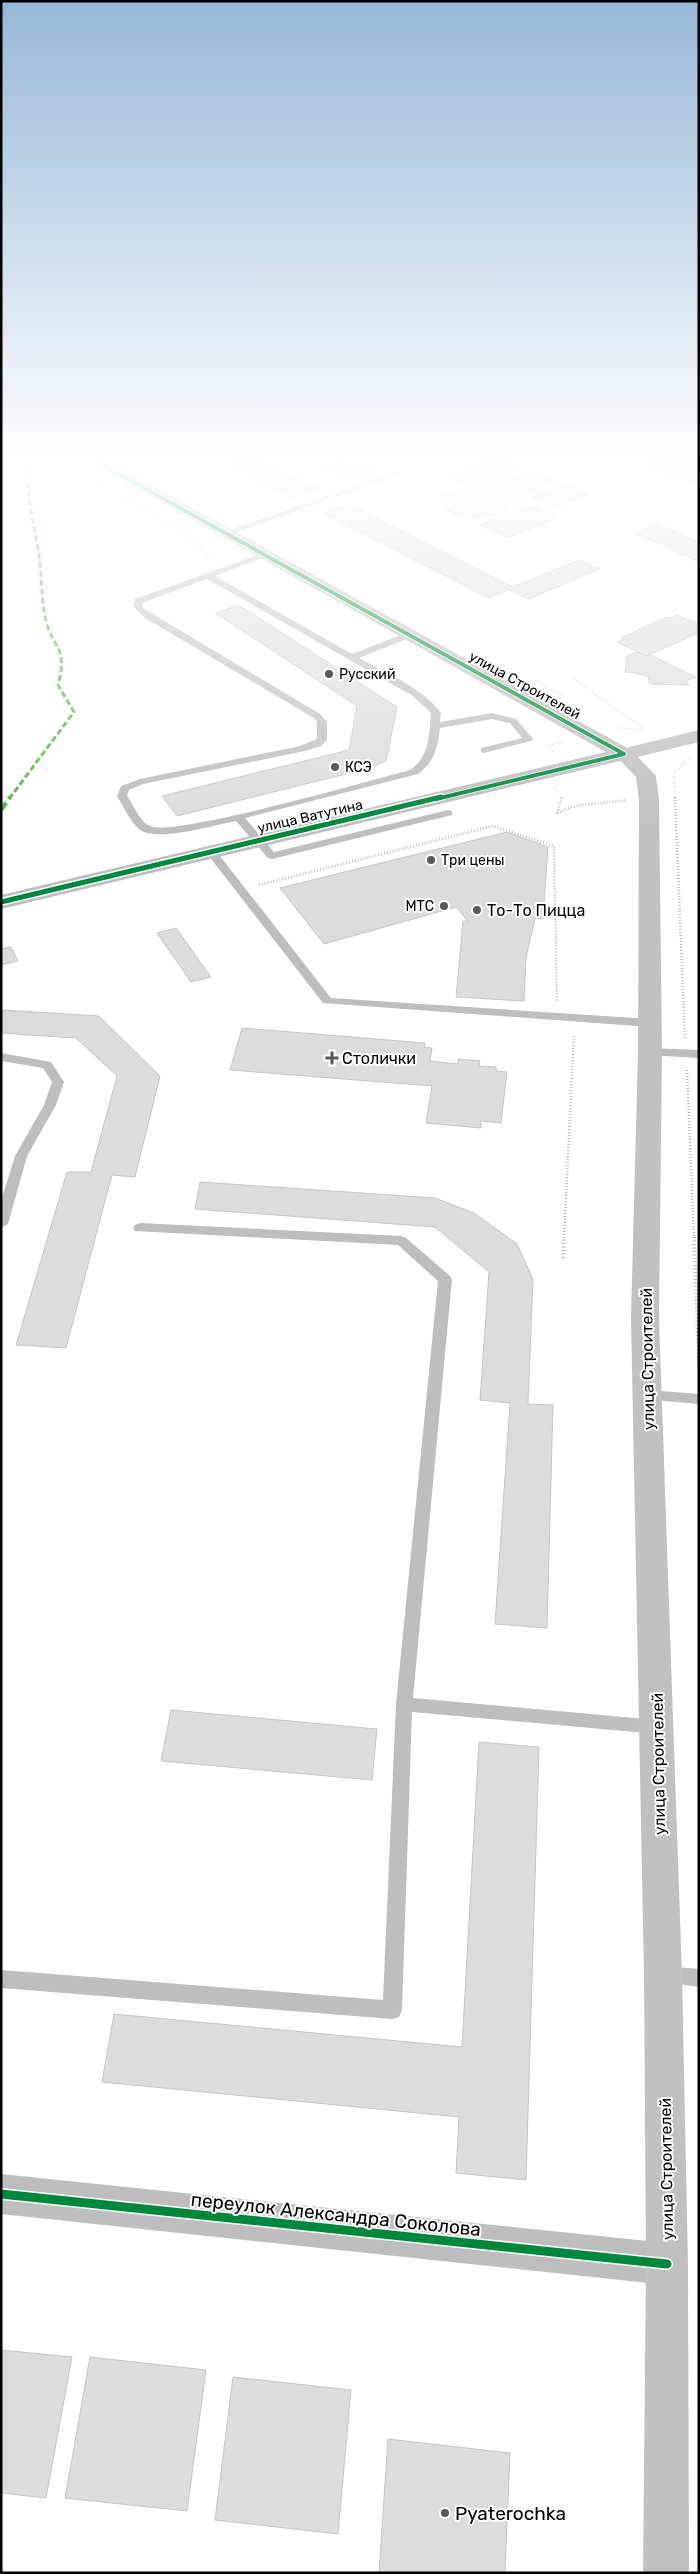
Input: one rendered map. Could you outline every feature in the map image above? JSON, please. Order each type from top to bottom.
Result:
[{"type":"main road","name":"улица Ватутина","points":[[620,741],[699,736]]},
{"type":"main road","name":"улица Строителей","points":[[620,741],[646,776],[649,800],[650,1038],[645,1318],[658,1727],[663,1975],[667,2264],[666,2573]]},
{"type":"street","name":"улица Строителей","points":[[315,583],[409,635],[620,741]]},
{"type":"street","name":"улица Ватутина","points":[[1,902],[433,800],[620,741]]},
{"type":"street","name":"переулок Александра Соколова","points":[[1,2194],[667,2264]]},
{"type":"lane","points":[[188,583],[138,601],[139,609],[317,716],[322,722],[322,740],[318,744],[302,749],[140,782],[125,788],[122,796],[142,826],[149,830],[168,831],[238,817],[414,772],[426,765],[431,753],[436,713],[429,704],[416,694],[221,583]]},
{"type":"lane","points":[[352,658],[409,635]]},
{"type":"lane","points":[[434,726],[492,716],[513,721],[528,739],[484,750]]},
{"type":"lane","points":[[238,817],[259,841]]},
{"type":"lane","points":[[212,853],[327,1001],[569,1018],[650,1038],[699,1054]]},
{"type":"lane","points":[[1,1057],[47,1065],[58,1082],[50,1105],[21,1156],[1,1224]]},
{"type":"lane","points":[[1,1979],[392,2010],[404,1704],[444,1279],[401,1241],[140,1228]]},
{"type":"lane","points":[[648,1395],[699,1398]]},
{"type":"lane","points":[[404,1704],[658,1727]]},
{"type":"lane","points":[[663,1975],[699,1978]]},
{"type":"path","points":[[574,679],[645,730],[652,731]]},
{"type":"path","points":[[533,680],[567,698]]},
{"type":"path","points":[[620,741],[645,730]]},
{"type":"path","points":[[551,782],[562,799],[557,812],[575,806],[626,800]]},
{"type":"path","points":[[240,890],[493,826],[554,846],[557,1006],[569,1018],[574,1028],[564,1258]]},
{"type":"building","points":[[459,583],[505,583],[513,587],[522,583],[567,583],[529,599],[509,590],[488,598]]},
{"type":"building","points":[[239,605],[397,707],[386,761],[366,769],[177,816],[162,796],[349,750],[357,706],[215,613]]},
{"type":"building","points":[[677,615],[699,624],[699,633],[646,656],[617,642],[624,639],[621,638],[666,617],[669,618]]},
{"type":"building","points":[[637,652],[646,656],[649,654],[696,677],[686,681],[689,685],[650,684],[648,677],[637,673],[625,672],[627,656]]},
{"type":"building","points":[[507,832],[548,847],[543,919],[535,918],[526,958],[524,1001],[456,997],[463,921],[468,921],[456,907],[324,944],[280,888]]},
{"type":"building","points":[[176,928],[211,977],[191,982],[157,933]]},
{"type":"building","points":[[11,947],[18,961],[1,965],[1,949]]},
{"type":"building","points":[[1,1010],[99,1016],[160,1076],[135,1177],[112,1175],[66,1348],[16,1345],[67,1172],[91,1172],[117,1076],[76,1038],[1,1033]]},
{"type":"building","points":[[242,1028],[425,1043],[424,1047],[432,1048],[430,1061],[458,1064],[458,1059],[480,1061],[479,1066],[496,1067],[496,1071],[507,1072],[501,1123],[481,1121],[481,1128],[426,1123],[432,1086],[230,1070]]},
{"type":"building","points":[[200,1182],[435,1198],[474,1213],[517,1244],[533,1279],[528,1404],[553,1405],[547,1628],[495,1624],[510,1403],[480,1400],[489,1272],[435,1227],[195,1209]]},
{"type":"building","points":[[171,1710],[377,1729],[372,1780],[161,1761]]},
{"type":"building","points":[[479,1742],[539,1747],[526,2180],[456,2173],[459,2117],[102,2082],[114,2014],[462,2047]]},
{"type":"building","points":[[1,2350],[72,2357],[46,2498],[1,2493]]},
{"type":"building","points":[[90,2357],[206,2370],[187,2511],[65,2498]]},
{"type":"building","points":[[233,2377],[351,2390],[338,2534],[215,2520]]},
{"type":"building","name":"Pyaterochka","points":[[388,2439],[510,2453],[505,2573],[379,2573]]},
{"type":"marked path","points":[[1,810],[74,712],[58,685],[63,661],[59,648],[48,628],[42,583]]},
{"type":"cycle path","points":[[316,583],[624,754]]},
{"type":"cycle path","points":[[1,902],[624,754]]},
{"type":"cycle path","points":[[1,2194],[667,2264]]},
{"type":"place","name":"Русский","points":[[329,674]]},
{"type":"place","name":"КСЭ","points":[[335,767]]},
{"type":"place","name":"Три цены","points":[[431,860]]},
{"type":"place","name":"МТС","points":[[444,906]]},
{"type":"place","name":"То-То Пицца","points":[[477,910]]},
{"type":"place","name":"Столички","points":[[332,1058]]},
{"type":"place","name":"Pyaterochka","points":[[445,2513]]}]
